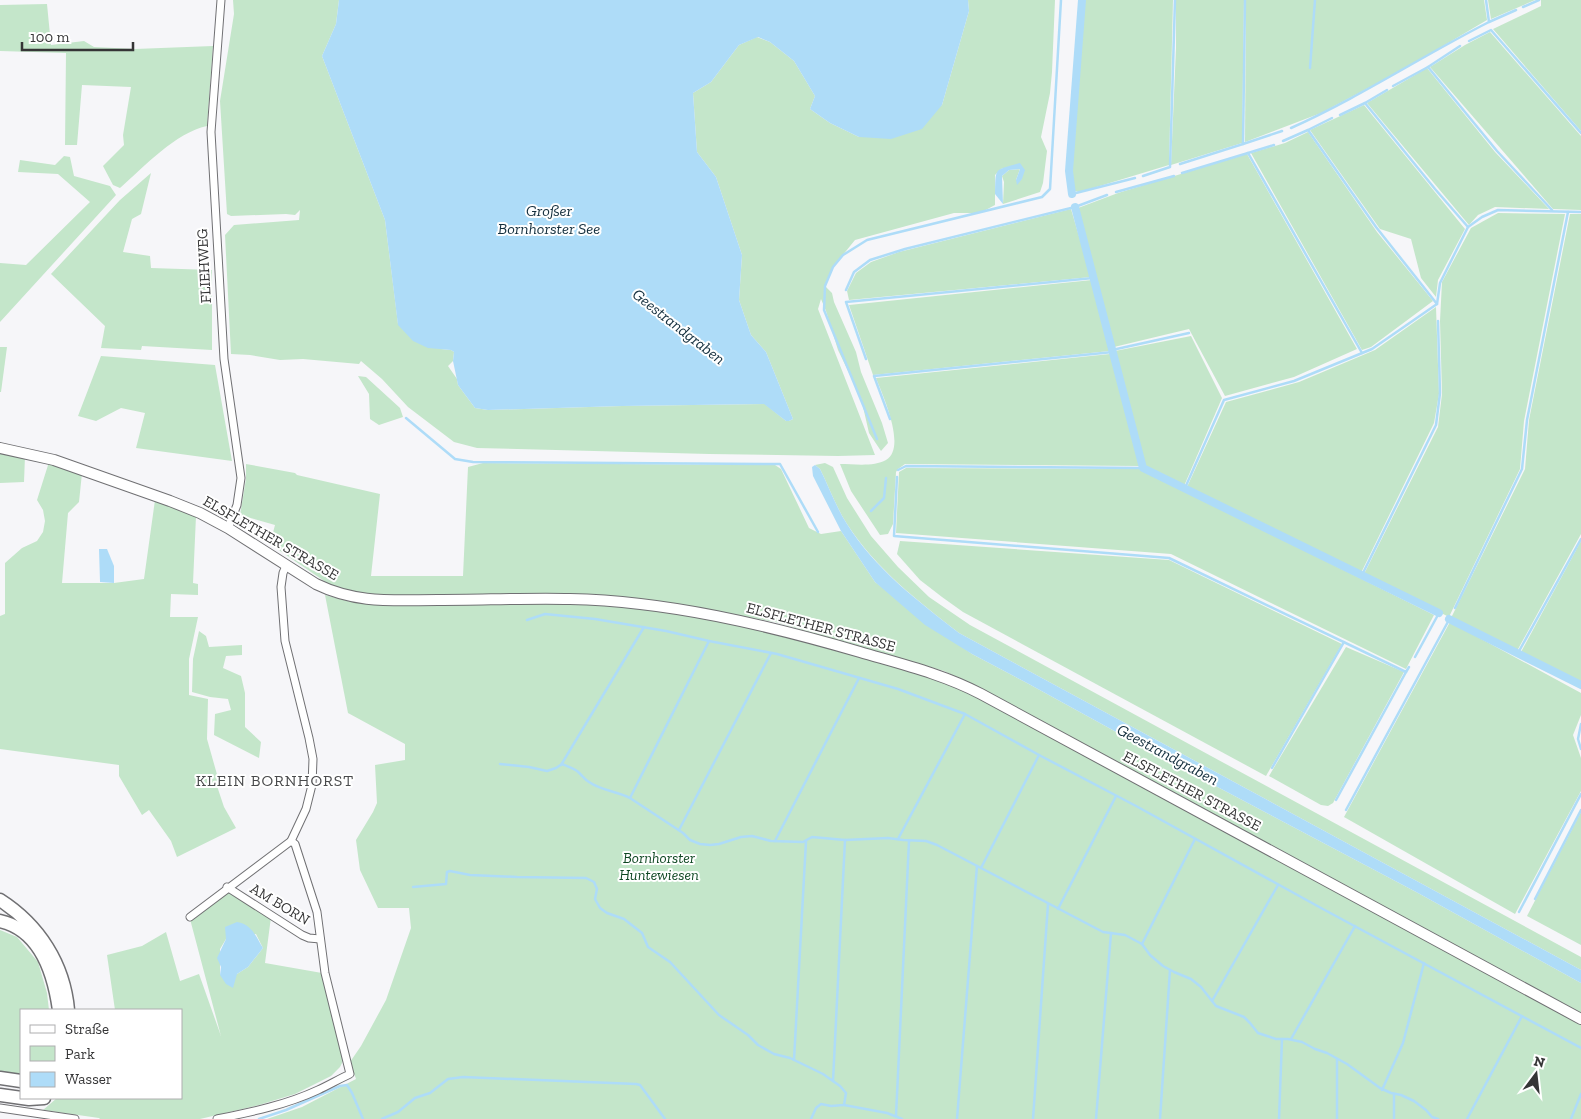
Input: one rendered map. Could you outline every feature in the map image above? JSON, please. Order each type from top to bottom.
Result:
[{"type":"highway","points":[[0,900],[26,919],[48,946],[62,977],[68,1009]]},
{"type":"highway","points":[[0,921],[16,927],[39,948],[52,977],[59,1009]]},
{"type":"highway","points":[[0,1078],[20,1081]]},
{"type":"highway","points":[[0,1095],[20,1098]]},
{"type":"main road","name":"ELSFLETHER STRASSE","points":[[0,448],[32,454],[71,465],[200,513],[228,528],[286,566],[329,590],[350,597],[387,600],[570,599],[650,606],[727,618],[779,630],[930,672],[981,694],[1581,1019]]},
{"type":"street","name":"FLIEHWEG","points":[[221,0],[211,132],[224,359],[241,478],[237,505],[228,528]]},
{"type":"street","points":[[190,916],[291,841],[306,808],[312,785],[312,759],[309,738],[285,641],[281,587],[286,566]]},
{"type":"street","points":[[217,1119],[257,1111],[286,1102],[350,1074],[325,973],[317,912],[295,844],[291,841]]},
{"type":"street","name":"AM BORN","points":[[227,887],[302,935],[320,939]]},
{"type":"street","points":[[0,1108],[75,1119]]},
{"type":"green space","points":[[233,0],[339,0],[336,24],[322,56],[385,220],[398,324],[441,349],[454,352],[453,361],[448,366],[457,379],[458,385],[475,408],[488,410],[765,404],[786,421],[793,419],[766,352],[751,335],[739,300],[742,255],[716,177],[697,152],[693,93],[711,82],[739,45],[757,37],[770,42],[794,61],[815,96],[810,109],[830,123],[859,137],[942,105],[969,11],[968,0],[1055,0],[1050,93],[1041,137],[1047,151],[1043,183],[1040,192],[1003,204],[1004,182],[1002,176],[1009,170],[1020,169],[1019,164],[1001,169],[995,175],[995,205],[980,213],[954,213],[855,240],[833,267],[825,286],[832,293],[882,423],[888,443],[881,451],[869,433],[861,398],[838,350],[821,299],[818,309],[875,455],[709,454],[477,448],[454,442],[408,407],[382,379],[361,361],[359,364],[303,359],[280,360],[231,354],[225,235],[234,225],[299,220],[300,210],[295,215],[231,216],[227,214],[220,101],[234,14]],"holes":[[[1020,169],[1022,179],[1016,180]]]},
{"type":"green space","points":[[1084,0],[1173,0],[1169,165],[1080,192],[1074,191],[1072,171]]},
{"type":"green space","points":[[1176,0],[1244,0],[1242,143],[1171,165],[1176,48]]},
{"type":"green space","points":[[1246,0],[1484,0],[1487,20],[1404,69],[1321,113],[1245,142]]},
{"type":"green space","points":[[1488,0],[1535,0],[1491,19]]},
{"type":"green space","points":[[1541,0],[1581,0],[1581,131],[1493,29],[1541,6]]},
{"type":"green space","points":[[47,4],[51,45],[84,41],[94,47],[135,49],[213,46],[207,126],[195,130],[172,143],[120,188],[113,185],[103,166],[124,145],[123,135],[131,87],[82,85],[77,145],[65,145],[66,53],[0,51],[0,5]]},
{"type":"green space","points":[[1490,32],[1581,136],[1581,210],[1553,209],[1430,67]]},
{"type":"green space","points":[[1427,68],[1495,152],[1549,209],[1495,207],[1478,215],[1469,225],[1367,103]]},
{"type":"green space","points":[[1364,105],[1465,229],[1438,280],[1436,297],[1421,278],[1411,239],[1380,229],[1310,130]]},
{"type":"green space","points":[[1308,132],[1377,232],[1433,301],[1371,347],[1362,350],[1251,153],[1285,143]]},
{"type":"green space","points":[[1247,154],[1357,349],[1294,377],[1225,396],[1189,329],[1114,347],[1078,208],[1118,193]]},
{"type":"green space","points":[[64,156],[70,157],[74,176],[110,186],[116,195],[0,322],[0,263],[26,265],[90,202],[58,174],[18,172],[20,160],[55,165]]},
{"type":"green space","points":[[151,173],[141,214],[132,219],[123,252],[150,256],[151,268],[212,270],[212,350],[142,346],[141,350],[101,348],[105,326],[51,274],[120,200]]},
{"type":"green space","points":[[1071,209],[1091,277],[849,300],[847,291],[856,273],[871,262],[899,252]]},
{"type":"green space","points":[[1498,213],[1565,214],[1524,421],[1520,469],[1449,617],[1364,574],[1438,427],[1442,394],[1440,321],[1442,282],[1471,228]]},
{"type":"green space","points":[[1570,214],[1581,214],[1581,534],[1517,651],[1451,618],[1525,469],[1529,420]]},
{"type":"green space","points":[[1092,280],[1110,351],[873,375],[849,305]]},
{"type":"green space","points":[[1436,307],[1439,394],[1434,423],[1361,573],[1187,487],[1226,402],[1299,382],[1375,350]]},
{"type":"green space","points":[[1191,336],[1222,398],[1184,486],[1145,466],[1115,351]]},
{"type":"green space","points":[[0,347],[7,347],[1,392],[0,392]]},
{"type":"green space","points":[[1110,354],[1140,466],[905,464],[896,472],[893,524],[888,534],[880,535],[851,491],[840,464],[876,464],[886,460],[892,454],[894,445],[892,421],[876,378]]},
{"type":"green space","points":[[101,356],[215,365],[232,461],[136,448],[145,413],[121,408],[96,421],[78,416]]},
{"type":"green space","points":[[358,376],[366,377],[400,408],[403,417],[379,425],[370,419],[369,394]]},
{"type":"green space","points":[[0,453],[25,456],[24,482],[0,483]]},
{"type":"green space","points":[[49,462],[82,473],[79,502],[68,513],[62,583],[114,583],[144,579],[155,500],[196,516],[193,583],[198,584],[198,595],[171,594],[170,617],[198,617],[189,659],[189,695],[208,699],[207,739],[218,778],[216,783],[224,807],[236,828],[177,857],[171,841],[149,810],[142,815],[119,776],[119,765],[0,749],[0,616],[5,614],[5,563],[22,548],[37,541],[43,532],[45,521],[43,510],[37,500]]},
{"type":"green space","points":[[483,463],[775,465],[781,469],[809,528],[821,534],[841,531],[875,582],[972,654],[1418,893],[1581,983],[1581,1013],[984,690],[944,671],[775,622],[657,601],[587,594],[384,595],[352,592],[330,585],[270,544],[275,525],[240,515],[246,479],[246,464],[295,473],[380,494],[371,576],[463,576],[468,467]]},
{"type":"green space","points":[[825,463],[833,467],[847,498],[871,536],[898,567],[929,597],[970,625],[1581,957],[1581,970],[959,633],[898,583],[858,540],[839,511],[820,469],[815,465]]},
{"type":"green space","points":[[906,468],[1140,469],[1434,615],[1406,669],[1171,554],[896,533],[899,472]]},
{"type":"green space","points":[[900,541],[1169,560],[1342,644],[1266,776],[963,612],[920,580],[897,554]]},
{"type":"green space","points":[[1581,541],[1581,683],[1521,652]]},
{"type":"green space","name":"Bornhorster Huntewiesen","points":[[325,595],[351,602],[383,605],[568,603],[637,608],[765,630],[935,678],[956,686],[1581,1024],[1581,1119],[267,1119],[302,1107],[356,1079],[350,1062],[386,1000],[411,928],[409,908],[378,908],[360,870],[356,840],[377,803],[375,765],[405,760],[405,744],[348,713]]},
{"type":"green space","points":[[1450,622],[1581,693],[1581,715],[1573,735],[1581,758],[1581,791],[1515,914],[1344,817]]},
{"type":"green space","points":[[199,631],[206,636],[209,647],[242,645],[242,655],[226,656],[223,668],[241,676],[245,693],[245,727],[261,742],[259,758],[214,735],[215,714],[231,710],[228,699],[192,692],[193,659]]},
{"type":"green space","points":[[1346,647],[1404,672],[1333,803],[1328,806],[1321,805],[1269,776]]},
{"type":"green space","points":[[1581,812],[1581,945],[1527,916]]},
{"type":"green space","points":[[227,891],[271,917],[265,963],[322,973],[343,1061],[340,1067],[331,1076],[295,1094],[200,1119],[100,1119],[43,1110],[56,1099],[182,1099],[182,1009],[115,1009],[107,955],[142,946],[166,932],[180,981],[199,974],[221,1036],[190,919]],"holes":[[[256,934],[263,948],[248,967],[237,974],[220,975],[220,949],[226,939]]]},
{"type":"green space","points":[[0,930],[17,937],[38,962],[47,993],[49,1009],[20,1009],[20,1075],[0,1072]]},
{"type":"water","name":"Großer Bornhorster See","points":[[339,0],[968,0],[969,11],[942,105],[922,129],[891,139],[859,137],[830,123],[810,109],[815,96],[794,61],[770,42],[758,37],[739,45],[711,82],[693,93],[697,152],[716,177],[742,255],[739,300],[751,335],[766,352],[793,419],[786,421],[764,404],[488,410],[475,408],[458,385],[453,361],[454,352],[451,350],[428,348],[413,341],[398,325],[385,220],[322,56],[336,24]]},
{"type":"water","points":[[1020,163],[1025,170],[1022,179],[1017,185],[1016,180],[1020,169],[1009,170],[1002,176],[1003,204],[995,194],[996,174],[1000,169]]},
{"type":"water","name":"Geestrandgraben","points":[[815,465],[820,469],[847,524],[871,556],[898,583],[959,633],[1581,970],[1581,983],[1418,893],[972,654],[925,625],[875,582],[841,531],[813,476],[812,467]]},
{"type":"water","points":[[99,549],[107,549],[114,566],[114,583],[100,582]]},
{"type":"water","points":[[237,922],[250,928],[263,948],[248,967],[237,974],[233,988],[226,984],[220,975],[221,967],[217,958],[226,939],[225,927]]},
{"type":"waterway","points":[[877,439],[824,310],[825,286],[833,267],[843,255],[867,240],[1042,197],[1050,189],[1061,0]]},
{"type":"waterway","points":[[1072,194],[1069,171],[1082,0]]},
{"type":"waterway","points":[[1143,176],[1170,167],[1175,0]]},
{"type":"waterway","points":[[1245,0],[1243,144],[1282,131]]},
{"type":"waterway","points":[[1310,68],[1315,0]]},
{"type":"waterway","points":[[1486,0],[1489,22],[1516,10]]},
{"type":"waterway","points":[[1523,7],[1539,0]]},
{"type":"waterway","points":[[1291,128],[1342,103],[1489,22]]},
{"type":"waterway","points":[[1469,41],[1491,30],[1581,133]]},
{"type":"waterway","points":[[1460,46],[1428,67],[1497,151],[1552,210]]},
{"type":"waterway","points":[[1393,86],[1428,67]]},
{"type":"waterway","points":[[1387,90],[1365,103],[1468,227]]},
{"type":"waterway","points":[[1340,115],[1365,103]]},
{"type":"waterway","points":[[1332,118],[1308,130],[1376,227],[1437,304]]},
{"type":"waterway","points":[[1283,141],[1308,130]]},
{"type":"waterway","points":[[1180,164],[1243,144]]},
{"type":"waterway","points":[[1248,153],[1274,145]]},
{"type":"waterway","points":[[1182,173],[1248,153],[1362,353]]},
{"type":"waterway","points":[[1116,192],[1174,176]]},
{"type":"waterway","points":[[1072,194],[1135,178]]},
{"type":"waterway","points":[[846,290],[854,272],[870,260],[905,249],[1075,207],[1107,195]]},
{"type":"waterway","points":[[1075,207],[1143,468],[1439,613]]},
{"type":"waterway","points":[[1185,488],[1224,400],[1294,381],[1372,349],[1437,304],[1440,283],[1468,227],[1482,217],[1498,210],[1581,212]]},
{"type":"waterway","points":[[1455,608],[1522,469],[1527,420],[1568,212]]},
{"type":"waterway","points":[[866,359],[846,302],[1093,278]]},
{"type":"waterway","points":[[1362,575],[1436,425],[1440,393],[1438,321]]},
{"type":"waterway","points":[[1112,350],[1189,333]]},
{"type":"waterway","points":[[890,419],[874,376],[1113,352]]},
{"type":"waterway","points":[[406,418],[455,459],[473,462],[780,464],[818,532]]},
{"type":"waterway","points":[[898,470],[906,466],[1143,468]]},
{"type":"waterway","points":[[897,477],[894,536],[1169,558],[1406,672],[1409,667]]},
{"type":"waterway","points":[[871,511],[884,498],[886,478]]},
{"type":"waterway","points":[[1518,653],[1581,539]]},
{"type":"waterway","points":[[1415,657],[1439,613]]},
{"type":"waterway","points":[[527,620],[545,614],[595,619],[666,631],[777,654],[898,689],[965,714],[1581,1048]]},
{"type":"waterway","points":[[1346,810],[1450,618]]},
{"type":"waterway","points":[[1449,619],[1581,685]]},
{"type":"waterway","points":[[561,765],[644,627]]},
{"type":"waterway","points":[[630,798],[709,641]]},
{"type":"waterway","points":[[1272,768],[1344,642]]},
{"type":"waterway","points":[[679,830],[771,653]]},
{"type":"waterway","points":[[1336,800],[1406,672]]},
{"type":"waterway","points":[[775,841],[859,678]]},
{"type":"waterway","points":[[898,839],[965,714]]},
{"type":"waterway","points":[[1581,724],[1578,739],[1581,749]]},
{"type":"waterway","points":[[981,868],[1039,755]]},
{"type":"waterway","points":[[500,764],[547,771],[562,764],[568,766],[594,785],[630,798],[683,833],[690,840],[700,844],[719,844],[741,837],[752,836],[771,841],[803,842],[812,837],[845,840],[888,838],[926,841],[937,845],[1103,932],[1125,935],[1142,944],[1150,955],[1163,966],[1191,979],[1201,987],[1216,1006],[1244,1017],[1258,1033],[1276,1039],[1302,1042],[1327,1053],[1347,1064],[1380,1088],[1414,1101],[1432,1117],[1438,1119]]},
{"type":"waterway","points":[[1519,912],[1581,794]]},
{"type":"waterway","points":[[1058,909],[1116,796]]},
{"type":"waterway","points":[[1535,899],[1581,810]]},
{"type":"waterway","points":[[1142,944],[1195,839]]},
{"type":"waterway","points":[[833,1081],[845,840]]},
{"type":"waterway","points":[[794,1060],[806,841]]},
{"type":"waterway","points":[[896,1116],[909,841]]},
{"type":"waterway","points":[[957,1119],[977,866]]},
{"type":"waterway","points":[[413,887],[446,884],[447,872],[450,871],[470,875],[586,878],[594,882],[597,889],[595,899],[600,908],[607,913],[624,919],[642,933],[648,947],[670,962],[719,1015],[748,1035],[758,1045],[774,1054],[790,1058],[823,1074],[840,1086],[846,1093],[844,1105],[887,1113],[902,1119]]},
{"type":"waterway","points":[[1212,1001],[1278,885]]},
{"type":"waterway","points":[[1033,1119],[1048,904]]},
{"type":"waterway","points":[[1291,1039],[1355,926]]},
{"type":"waterway","points":[[1096,1119],[1111,933]]},
{"type":"waterway","points":[[1382,1090],[1403,1043],[1424,963]]},
{"type":"waterway","points":[[1160,1119],[1170,970]]},
{"type":"waterway","points":[[1467,1119],[1522,1016]]},
{"type":"waterway","points":[[1279,1119],[1282,1039]]},
{"type":"waterway","points":[[1337,1059],[1337,1119]]},
{"type":"waterway","points":[[382,1119],[398,1112],[415,1098],[430,1093],[448,1079],[463,1077],[636,1084],[640,1085],[665,1119]]},
{"type":"waterway","points":[[259,1119],[286,1110],[340,1086],[347,1085],[363,1119]]},
{"type":"waterway","points":[[1394,1094],[1394,1119]]},
{"type":"waterway","points":[[1571,1119],[1581,1094]]},
{"type":"waterway","points":[[811,1119],[816,1108],[821,1104],[831,1106],[844,1105]]},
{"type":"district","name":"KLEIN BORNHORST","points":[[275,780]]}]
